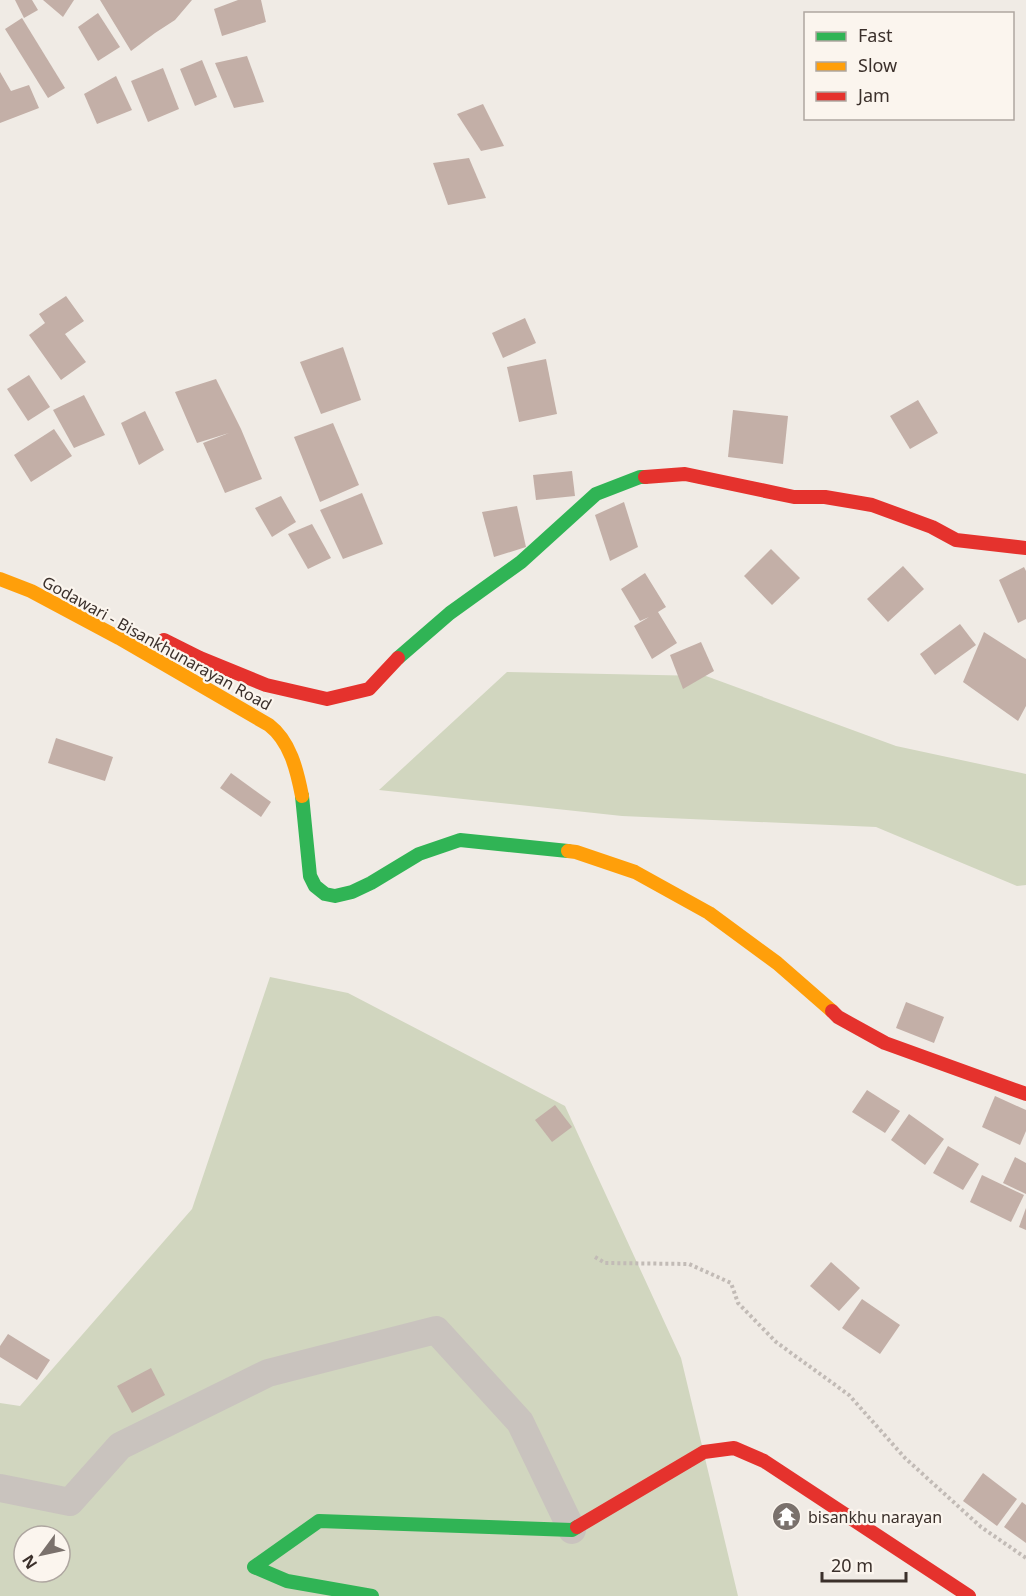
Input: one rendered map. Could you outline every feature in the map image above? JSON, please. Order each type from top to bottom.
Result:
[{"type":"street","points":[[152,634],[200,658],[266,685],[327,699],[369,690],[399,657],[450,613],[521,562],[596,494],[640,477],[685,474],[794,498],[825,497],[872,505],[932,527],[956,540],[1026,548]]},
{"type":"street","name":"Godawari - Bisankhunarayan Road","points":[[0,579],[31,591],[119,638],[258,717],[278,732],[292,754],[301,787],[310,876],[315,886],[325,894],[335,896],[352,892],[419,854],[460,840],[576,852],[635,872],[709,913],[777,963],[838,1017],[885,1043],[1026,1094]]},
{"type":"street","points":[[119,638],[135,632]]},
{"type":"street","points":[[0,1488],[70,1502],[120,1446],[268,1373],[436,1330],[520,1422],[572,1530]]},
{"type":"street","points":[[372,1596],[287,1581],[254,1567],[319,1521],[572,1530],[704,1452],[735,1448],[764,1461],[969,1596]]},
{"type":"path","points":[[595,1257],[605,1263],[689,1264],[731,1283],[738,1303],[776,1342],[849,1395],[905,1458],[981,1527],[1026,1558]]},
{"type":"green space","points":[[507,672],[706,676],[896,746],[1026,774],[1026,885],[1017,886],[876,827],[622,816],[379,790]]},
{"type":"green space","points":[[270,977],[348,993],[565,1106],[681,1358],[738,1596],[0,1596],[0,1403],[20,1406],[192,1209]]},
{"type":"building","points":[[15,0],[32,0],[38,10],[24,18]]},
{"type":"building","points":[[43,0],[74,0],[63,17]]},
{"type":"building","points":[[100,0],[192,0],[175,20],[131,51]]},
{"type":"building","points":[[238,0],[261,0],[266,22],[222,36],[214,9]]},
{"type":"building","points":[[98,13],[120,47],[98,61],[78,27]]},
{"type":"building","points":[[22,18],[65,88],[48,98],[5,29]]},
{"type":"building","points":[[247,56],[264,102],[234,108],[215,63]]},
{"type":"building","points":[[202,60],[217,97],[195,106],[180,69]]},
{"type":"building","points":[[163,68],[179,109],[148,122],[131,81]]},
{"type":"building","points":[[0,72],[11,91],[29,85],[39,108],[0,123]]},
{"type":"building","points":[[116,76],[132,110],[97,124],[84,94]]},
{"type":"building","points":[[483,104],[504,146],[481,151],[457,114]]},
{"type":"building","points":[[469,158],[486,198],[448,205],[433,163]]},
{"type":"building","points":[[66,296],[84,321],[65,334],[86,362],[61,380],[29,335],[45,323],[39,314]]},
{"type":"building","points":[[525,318],[536,343],[503,358],[492,333]]},
{"type":"building","points":[[343,347],[361,400],[321,414],[300,362]]},
{"type":"building","points":[[546,359],[557,414],[519,422],[507,367]]},
{"type":"building","points":[[29,375],[50,407],[28,421],[7,389]]},
{"type":"building","points":[[216,379],[241,429],[262,479],[225,493],[203,443],[229,433],[197,443],[175,392]]},
{"type":"building","points":[[84,395],[105,435],[74,448],[53,410]]},
{"type":"building","points":[[918,400],[938,433],[910,449],[890,416]]},
{"type":"building","points":[[733,410],[788,416],[783,464],[728,457]]},
{"type":"building","points":[[145,411],[164,450],[139,465],[121,423]]},
{"type":"building","points":[[333,423],[359,485],[320,502],[294,437]]},
{"type":"building","points":[[54,429],[72,456],[31,482],[14,455]]},
{"type":"building","points":[[572,471],[575,496],[536,500],[533,475]]},
{"type":"building","points":[[362,493],[383,544],[343,559],[320,510]]},
{"type":"building","points":[[281,496],[296,522],[272,537],[255,508]]},
{"type":"building","points":[[624,502],[638,547],[610,561],[595,515]]},
{"type":"building","points":[[517,506],[526,547],[494,557],[482,512]]},
{"type":"building","points":[[312,524],[331,558],[308,569],[288,534]]},
{"type":"building","points":[[771,549],[800,578],[772,605],[744,576]]},
{"type":"building","points":[[903,566],[924,589],[888,622],[867,599]]},
{"type":"building","points":[[1024,567],[1026,571],[1026,619],[1018,623],[999,580]]},
{"type":"building","points":[[645,573],[666,607],[658,612],[677,643],[652,659],[634,626],[649,617],[640,621],[621,589]]},
{"type":"building","points":[[960,624],[976,645],[935,675],[920,654]]},
{"type":"building","points":[[984,632],[1026,659],[1026,706],[1018,721],[963,682]]},
{"type":"building","points":[[701,642],[714,671],[683,689],[670,655]]},
{"type":"building","points":[[56,738],[113,757],[105,781],[48,763]]},
{"type":"building","points":[[231,773],[271,802],[261,817],[220,788]]},
{"type":"building","points":[[906,1002],[944,1017],[934,1043],[896,1028]]},
{"type":"building","points":[[867,1090],[900,1111],[885,1133],[852,1112]]},
{"type":"building","points":[[995,1096],[1026,1110],[1026,1131],[1020,1145],[982,1127]]},
{"type":"building","points":[[555,1105],[572,1127],[552,1142],[535,1120]]},
{"type":"building","points":[[909,1114],[944,1139],[925,1165],[891,1140]]},
{"type":"building","points":[[948,1146],[979,1164],[963,1190],[933,1173]]},
{"type":"building","points":[[1015,1157],[1026,1163],[1026,1194],[1003,1183]]},
{"type":"building","points":[[982,1175],[1024,1195],[1011,1222],[970,1202]]},
{"type":"building","points":[[1026,1208],[1026,1230],[1019,1227]]},
{"type":"building","points":[[831,1262],[860,1288],[839,1311],[810,1286]]},
{"type":"building","points":[[862,1299],[900,1325],[880,1354],[842,1328]]},
{"type":"building","points":[[8,1334],[50,1360],[37,1380],[0,1357],[0,1346]]},
{"type":"building","points":[[151,1368],[165,1395],[132,1413],[117,1386]]},
{"type":"building","points":[[983,1473],[1017,1499],[997,1526],[963,1501]]},
{"type":"building","points":[[1022,1502],[1026,1505],[1026,1543],[1004,1527]]},
{"type":"traffic: fast","points":[[398,658],[450,613],[521,562],[596,494],[645,477]]},
{"type":"traffic: fast","points":[[302,796],[310,876],[315,886],[325,894],[335,896],[352,892],[419,854],[460,840],[568,851]]},
{"type":"traffic: fast","points":[[372,1596],[287,1581],[254,1567],[319,1521],[572,1530],[577,1527]]},
{"type":"traffic: slow","points":[[0,579],[31,591],[119,638],[269,725],[287,748],[295,766],[302,796]]},
{"type":"traffic: slow","points":[[568,851],[635,872],[709,913],[777,963],[832,1011]]},
{"type":"traffic: jam","points":[[645,477],[685,474],[794,497],[825,497],[872,505],[932,527],[956,540],[1026,548]]},
{"type":"traffic: jam","points":[[164,640],[200,658],[266,685],[327,699],[369,689],[398,658]]},
{"type":"traffic: jam","points":[[832,1011],[838,1017],[885,1043],[1026,1094]]},
{"type":"traffic: jam","points":[[577,1527],[704,1452],[734,1448],[764,1461],[969,1596]]},
{"type":"place","name":"bisankhu narayan","points":[[787,1517]]}]
